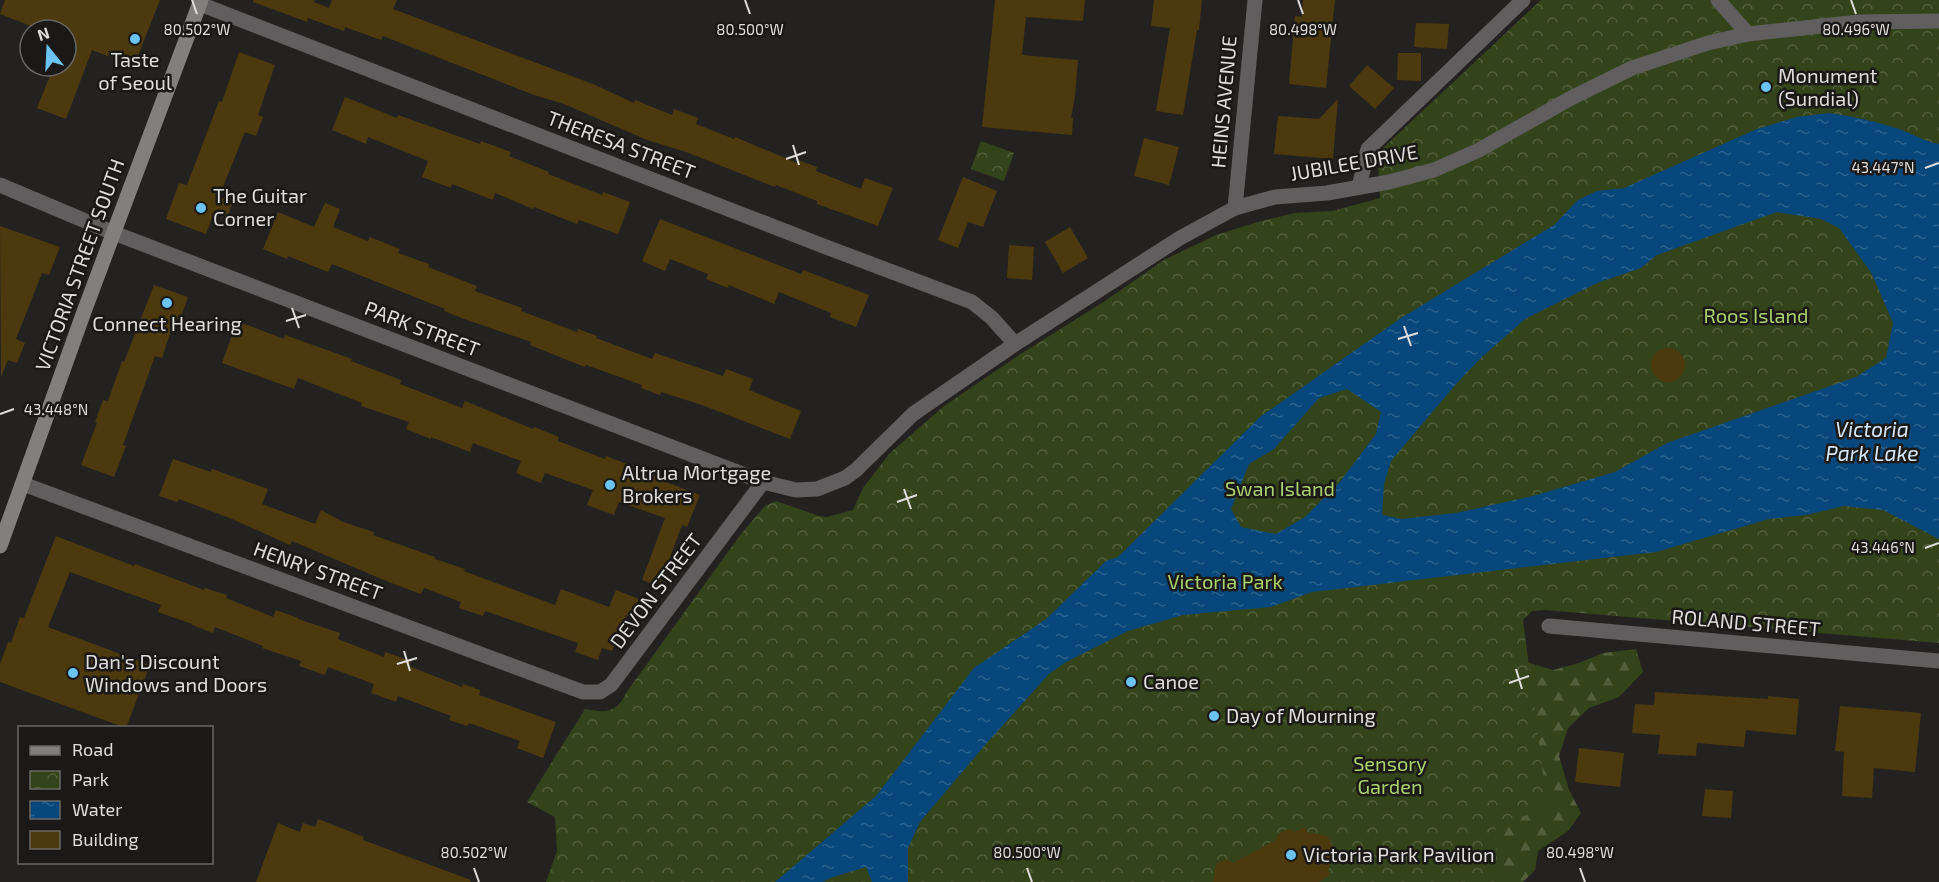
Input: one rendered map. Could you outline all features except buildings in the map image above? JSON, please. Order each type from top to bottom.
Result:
[{"type":"main road","name":"VICTORIA STREET SOUTH","points":[[0,546],[201,2]]},
{"type":"street","name":"HEINS AVENUE","points":[[1235,208],[1255,0]]},
{"type":"street","points":[[1359,187],[1368,149],[1523,0]]},
{"type":"street","points":[[1718,0],[1748,34]]},
{"type":"street","name":"THERESA STREET","points":[[201,2],[814,243],[972,302],[992,318],[1015,344]]},
{"type":"street","name":"JUBILEE DRIVE","points":[[833,482],[845,478],[856,470],[913,414],[1015,344],[1180,238],[1235,208],[1275,197],[1327,193],[1434,170],[1479,150],[1571,98],[1632,68],[1708,43],[1748,34],[1859,22],[1939,21]]},
{"type":"street","name":"PARK STREET","points":[[0,185],[114,233],[763,482],[796,490],[817,489],[833,482]]},
{"type":"street","name":"DEVON STREET","points":[[600,692],[611,685],[763,482]]},
{"type":"street","name":"HENRY STREET","points":[[23,484],[582,692],[600,692]]},
{"type":"street","name":"ROLAND STREET","points":[[1550,626],[1939,661]]},
{"type":"green space","name":"Victoria Park","points":[[1541,0],[1939,0],[1939,643],[1545,610],[1532,611],[1523,620],[1548,812],[1495,821],[1498,882],[546,882],[557,851],[555,817],[527,802],[585,709],[604,711],[619,704],[741,534],[765,506],[776,501],[827,517],[853,510],[863,488],[889,454],[944,406],[1164,260],[1216,235],[1261,221],[1295,213],[1333,211],[1380,198],[1378,162],[1380,151]]},
{"type":"green space","points":[[981,141],[1014,153],[1004,181],[971,169]]},
{"type":"green space","points":[[1636,649],[1643,672],[1619,697],[1589,708],[1568,728],[1559,756],[1569,790],[1581,813],[1568,831],[1538,851],[1535,870],[1523,882],[1425,882],[1526,662],[1553,670],[1603,653]]},
{"type":"green space","name":"Sensory Garden","points":[[1380,747],[1425,768],[1394,803],[1355,779]]},
{"type":"water","name":"Victoria Park Lake","points":[[1829,113],[1873,121],[1939,144],[1939,539],[1883,510],[1844,506],[1806,515],[1769,519],[1656,552],[1312,592],[1271,607],[1183,615],[1128,631],[1066,662],[1049,674],[985,745],[920,822],[908,848],[908,882],[872,882],[866,867],[823,882],[775,882],[876,796],[974,668],[1046,619],[1106,561],[1118,557],[1260,417],[1401,318],[1554,225],[1578,200],[1597,191],[1624,188],[1757,129],[1797,117]],"holes":[[[1777,212],[1821,219],[1839,228],[1872,274],[1893,323],[1886,358],[1856,377],[1667,443],[1615,472],[1533,496],[1456,513],[1402,519],[1382,515],[1384,484],[1391,461],[1456,384],[1525,319],[1597,283],[1641,268],[1657,255]],[[1347,389],[1381,412],[1376,434],[1339,483],[1305,517],[1276,534],[1241,527],[1231,509],[1249,464],[1274,449],[1319,398]]]},
{"type":"place","name":"Taste of Seoul","points":[[135,39]]},
{"type":"place","name":"Monument (Sundial)","points":[[1766,87]]},
{"type":"place","name":"The Guitar Corner","points":[[201,208]]},
{"type":"place","name":"Connect Hearing","points":[[167,303]]},
{"type":"place","name":"Altrua Mortgage Brokers","points":[[610,485]]},
{"type":"place","name":"Dan's Discount Windows and Doors","points":[[73,673]]},
{"type":"place","name":"Canoe","points":[[1131,682]]},
{"type":"place","name":"Day of Mourning","points":[[1214,716]]},
{"type":"place","name":"Victoria Park Pavilion","points":[[1291,855]]},
{"type":"park label","name":"Roos Island","points":[[1756,316]]},
{"type":"park label","name":"Swan Island","points":[[1280,489]]}]
